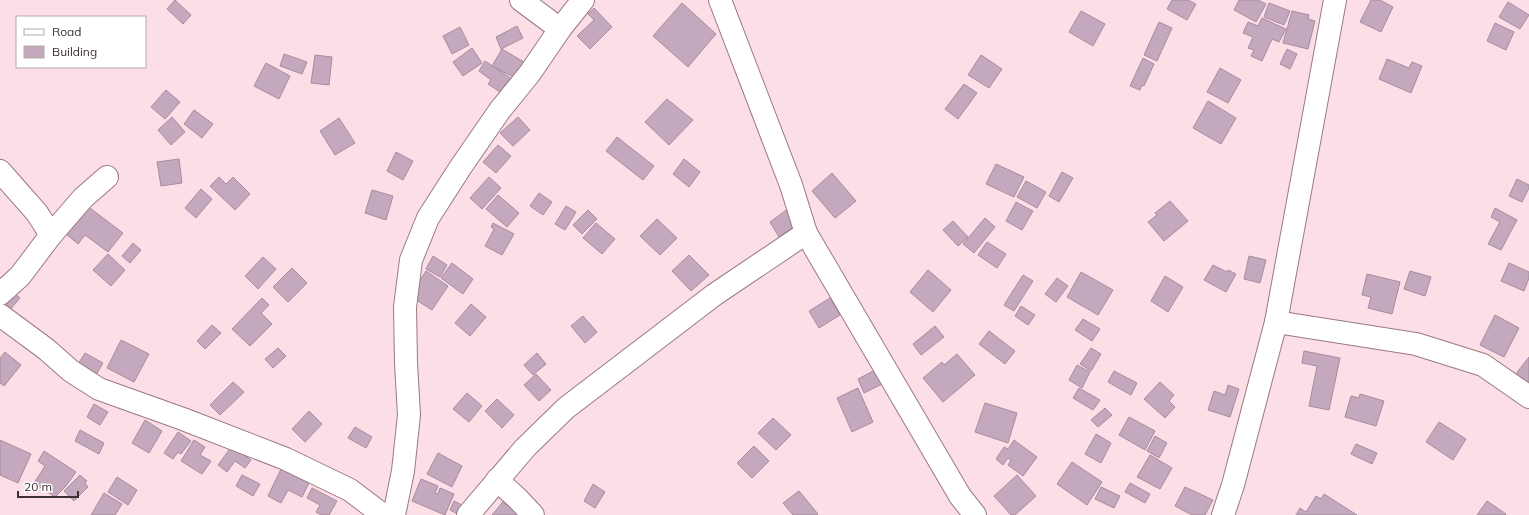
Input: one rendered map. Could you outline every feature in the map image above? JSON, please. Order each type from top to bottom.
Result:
[{"type":"street","points":[[521,0],[560,29]]},
{"type":"street","points":[[394,515],[403,471],[408,415],[406,307],[411,260],[428,218],[456,174],[560,29],[583,0]]},
{"type":"street","points":[[720,0],[791,185],[806,233],[960,496],[974,515]]},
{"type":"street","points":[[1223,515],[1233,485],[1276,322],[1335,0]]},
{"type":"street","points":[[0,171],[37,213],[51,235]]},
{"type":"street","points":[[0,294],[20,276],[51,235],[83,198],[107,177]]},
{"type":"street","points":[[468,515],[525,448],[566,408],[714,295],[806,233]]},
{"type":"street","points":[[0,315],[46,349],[71,371],[99,389],[183,418],[286,458],[350,490],[384,515]]},
{"type":"street","points":[[1276,322],[1416,344],[1483,365],[1529,397]]},
{"type":"street","points":[[497,480],[533,515]]},
{"type":"building","points":[[175,0],[191,15],[183,24],[167,9]]},
{"type":"building","points":[[1172,0],[1188,0],[1196,4],[1187,20],[1167,9]]},
{"type":"building","points":[[1239,0],[1258,0],[1266,4],[1256,22],[1234,10]]},
{"type":"building","points":[[1371,0],[1380,0],[1393,7],[1381,32],[1360,22]]},
{"type":"building","points":[[1508,2],[1529,15],[1520,29],[1499,17]]},
{"type":"building","points":[[682,3],[716,34],[688,67],[653,36]]},
{"type":"building","points":[[1269,3],[1290,11],[1284,25],[1264,17]]},
{"type":"building","points":[[594,8],[612,27],[590,49],[577,36],[594,20],[588,14]]},
{"type":"building","points":[[1081,11],[1105,24],[1093,46],[1069,32]]},
{"type":"building","points":[[1292,11],[1309,15],[1308,19],[1315,21],[1308,49],[1283,43]]},
{"type":"building","points":[[1262,18],[1286,29],[1279,42],[1272,39],[1262,61],[1251,56],[1254,50],[1248,48],[1253,37],[1243,33],[1248,22],[1258,26]]},
{"type":"building","points":[[1159,22],[1172,28],[1157,61],[1144,55]]},
{"type":"building","points":[[1495,23],[1514,32],[1506,50],[1487,41]]},
{"type":"building","points":[[517,26],[523,38],[501,49],[496,37]]},
{"type":"building","points":[[460,27],[469,45],[452,54],[443,36]]},
{"type":"building","points":[[472,48],[482,63],[463,76],[453,62]]},
{"type":"building","points":[[502,49],[524,62],[515,78],[492,66]]},
{"type":"building","points":[[1287,49],[1297,54],[1290,69],[1280,64]]},
{"type":"building","points":[[284,54],[307,62],[302,74],[280,66]]},
{"type":"building","points":[[315,55],[332,57],[329,85],[311,83]]},
{"type":"building","points":[[981,55],[1002,69],[989,88],[968,75]]},
{"type":"building","points":[[1143,58],[1154,64],[1144,86],[1142,85],[1140,90],[1130,86]]},
{"type":"building","points":[[1387,59],[1409,68],[1412,62],[1422,66],[1411,93],[1379,79]]},
{"type":"building","points":[[485,61],[513,80],[503,94],[488,84],[491,80],[479,71]]},
{"type":"building","points":[[266,63],[290,76],[279,99],[254,86]]},
{"type":"building","points":[[1220,68],[1241,80],[1228,103],[1207,92]]},
{"type":"building","points":[[964,84],[977,93],[958,119],[945,109]]},
{"type":"building","points":[[166,90],[180,102],[165,119],[151,107]]},
{"type":"building","points":[[667,99],[693,120],[669,145],[645,122]]},
{"type":"building","points":[[1208,101],[1236,118],[1221,144],[1193,128]]},
{"type":"building","points":[[194,110],[213,124],[202,138],[184,124]]},
{"type":"building","points":[[172,117],[185,132],[171,145],[158,130]]},
{"type":"building","points":[[518,117],[530,130],[513,146],[500,133]]},
{"type":"building","points":[[339,118],[355,143],[335,155],[320,131]]},
{"type":"building","points":[[617,137],[654,166],[643,180],[606,151]]},
{"type":"building","points":[[498,145],[511,156],[496,173],[483,162]]},
{"type":"building","points":[[396,152],[413,161],[403,180],[387,171]]},
{"type":"building","points":[[179,159],[182,183],[161,186],[157,162]]},
{"type":"building","points":[[684,159],[700,172],[689,187],[673,174]]},
{"type":"building","points":[[996,164],[1024,177],[1014,197],[986,184]]},
{"type":"building","points":[[1062,172],[1073,178],[1059,202],[1049,196]]},
{"type":"building","points":[[832,173],[856,201],[835,218],[812,191]]},
{"type":"building","points":[[219,177],[226,184],[233,177],[250,194],[235,210],[210,186]]},
{"type":"building","points":[[489,177],[501,188],[482,209],[470,198]]},
{"type":"building","points":[[1517,179],[1529,185],[1522,202],[1509,196]]},
{"type":"building","points":[[1026,181],[1046,192],[1037,208],[1017,197]]},
{"type":"building","points":[[201,189],[212,199],[196,218],[185,208]]},
{"type":"building","points":[[372,190],[393,196],[386,220],[365,213]]},
{"type":"building","points":[[539,193],[552,202],[543,215],[530,206]]},
{"type":"building","points":[[498,195],[519,213],[507,227],[486,209]]},
{"type":"building","points":[[1170,201],[1188,221],[1164,241],[1148,222],[1157,215],[1155,213]]},
{"type":"building","points":[[1016,202],[1033,211],[1022,230],[1006,221]]},
{"type":"building","points":[[86,205],[123,233],[108,252],[85,235],[78,244],[66,234]]},
{"type":"building","points":[[566,206],[576,212],[565,230],[555,224]]},
{"type":"building","points":[[789,208],[799,223],[779,237],[770,222]]},
{"type":"building","points":[[1495,208],[1517,220],[1501,250],[1488,244],[1500,222],[1491,217]]},
{"type":"building","points":[[588,210],[597,219],[582,234],[573,225]]},
{"type":"building","points":[[985,218],[995,227],[974,253],[963,244]]},
{"type":"building","points":[[657,219],[677,238],[660,255],[640,236]]},
{"type":"building","points":[[953,221],[968,237],[958,246],[943,230]]},
{"type":"building","points":[[493,223],[514,234],[502,255],[485,246],[494,229],[491,227]]},
{"type":"building","points":[[596,223],[615,239],[602,254],[583,238]]},
{"type":"building","points":[[987,242],[1006,254],[997,268],[978,255]]},
{"type":"building","points":[[133,243],[141,250],[130,263],[122,256]]},
{"type":"building","points":[[108,254],[125,270],[111,286],[93,270]]},
{"type":"building","points":[[689,255],[709,275],[691,291],[672,271]]},
{"type":"building","points":[[433,256],[447,265],[440,277],[426,269]]},
{"type":"building","points":[[1249,256],[1266,260],[1260,283],[1244,279]]},
{"type":"building","points":[[263,257],[276,269],[258,289],[245,276]]},
{"type":"building","points":[[452,263],[473,279],[463,294],[441,278]]},
{"type":"building","points":[[1509,263],[1529,272],[1529,278],[1524,291],[1501,281]]},
{"type":"building","points":[[1213,265],[1227,272],[1228,270],[1236,274],[1226,292],[1204,280]]},
{"type":"building","points":[[292,268],[307,283],[288,302],[273,287]]},
{"type":"building","points":[[928,270],[951,290],[933,312],[910,292]]},
{"type":"building","points":[[426,271],[448,286],[432,310],[410,296]]},
{"type":"building","points":[[1410,271],[1431,277],[1425,296],[1404,289]]},
{"type":"building","points":[[1081,272],[1113,290],[1098,315],[1067,297]]},
{"type":"building","points":[[1367,274],[1400,282],[1392,314],[1368,308],[1371,297],[1362,295]]},
{"type":"building","points":[[1023,275],[1033,281],[1014,311],[1004,305]]},
{"type":"building","points":[[1165,276],[1183,287],[1168,312],[1151,301]]},
{"type":"building","points":[[1057,278],[1068,286],[1056,302],[1045,294]]},
{"type":"building","points":[[14,293],[20,298],[8,312],[2,307]]},
{"type":"building","points":[[262,298],[269,305],[261,313],[272,324],[250,346],[232,329]]},
{"type":"building","points":[[830,298],[840,315],[819,328],[809,311]]},
{"type":"building","points":[[471,304],[486,317],[470,336],[455,323]]},
{"type":"building","points":[[1021,306],[1035,315],[1028,325],[1015,316]]},
{"type":"building","points":[[1495,315],[1519,328],[1504,357],[1480,345]]},
{"type":"building","points":[[583,316],[597,332],[585,343],[571,326]]},
{"type":"building","points":[[1083,319],[1100,329],[1092,341],[1075,330]]},
{"type":"building","points":[[212,325],[221,333],[205,349],[197,341]]},
{"type":"building","points":[[935,326],[944,337],[921,355],[913,344]]},
{"type":"building","points":[[989,331],[1015,351],[1005,364],[979,344]]},
{"type":"building","points":[[121,340],[149,354],[134,382],[107,368]]},
{"type":"building","points":[[278,348],[286,356],[273,368],[265,359]]},
{"type":"building","points":[[1091,348],[1101,354],[1091,371],[1080,364]]},
{"type":"building","points":[[1304,351],[1340,358],[1329,410],[1309,406],[1317,366],[1302,363]]},
{"type":"building","points":[[5,352],[21,365],[4,386],[0,383],[0,358]]},
{"type":"building","points":[[85,353],[103,363],[96,375],[78,364]]},
{"type":"building","points":[[537,353],[546,364],[533,375],[524,365]]},
{"type":"building","points":[[957,354],[975,375],[943,402],[923,378],[942,362],[944,365]]},
{"type":"building","points":[[1529,357],[1529,386],[1515,375]]},
{"type":"building","points":[[1077,365],[1090,372],[1082,388],[1069,380]]},
{"type":"building","points":[[877,369],[884,383],[864,393],[858,379]]},
{"type":"building","points":[[1114,371],[1137,383],[1131,395],[1108,382]]},
{"type":"building","points":[[536,374],[551,390],[539,401],[524,385]]},
{"type":"building","points":[[233,382],[244,392],[220,415],[210,405]]},
{"type":"building","points":[[1160,382],[1174,395],[1169,401],[1175,407],[1165,418],[1144,399]]},
{"type":"building","points":[[1228,385],[1239,389],[1230,417],[1208,410],[1214,391],[1225,395]]},
{"type":"building","points":[[858,388],[873,422],[852,432],[837,398]]},
{"type":"building","points":[[1079,388],[1100,400],[1093,410],[1073,398]]},
{"type":"building","points":[[467,393],[482,406],[469,422],[453,409]]},
{"type":"building","points":[[1360,394],[1384,401],[1376,426],[1345,417],[1351,396],[1359,398]]},
{"type":"building","points":[[497,399],[514,415],[502,428],[485,411]]},
{"type":"building","points":[[985,403],[1017,413],[1008,443],[975,432]]},
{"type":"building","points":[[94,404],[108,412],[100,425],[87,417]]},
{"type":"building","points":[[1105,408],[1112,415],[1098,427],[1091,420]]},
{"type":"building","points":[[309,411],[322,424],[305,442],[292,429]]},
{"type":"building","points":[[1129,417],[1155,431],[1145,450],[1119,435]]},
{"type":"building","points":[[773,418],[791,435],[776,450],[758,433]]},
{"type":"building","points":[[145,420],[162,431],[149,453],[132,443]]},
{"type":"building","points":[[1439,422],[1466,439],[1453,460],[1426,442]]},
{"type":"building","points":[[355,427],[372,437],[366,448],[348,438]]},
{"type":"building","points":[[80,430],[104,443],[99,454],[75,441]]},
{"type":"building","points":[[178,432],[191,441],[181,454],[178,452],[173,459],[164,453]]},
{"type":"building","points":[[1096,434],[1111,443],[1101,463],[1085,454]]},
{"type":"building","points":[[1155,436],[1167,443],[1159,458],[1147,451]]},
{"type":"building","points":[[0,440],[31,454],[18,483],[0,475]]},
{"type":"building","points":[[194,440],[205,447],[200,455],[211,461],[202,474],[181,461]]},
{"type":"building","points":[[1014,440],[1037,457],[1023,476],[1008,465],[1011,460],[1008,458],[1003,465],[996,459],[1004,447],[1008,449]]},
{"type":"building","points":[[1356,444],[1377,453],[1372,464],[1351,454]]},
{"type":"building","points":[[232,446],[251,460],[245,468],[235,461],[227,472],[218,465]]},
{"type":"building","points":[[754,446],[769,461],[752,478],[737,463]]},
{"type":"building","points":[[44,451],[76,472],[66,486],[55,497],[34,483],[45,466],[38,461]]},
{"type":"building","points":[[438,453],[462,466],[452,487],[427,474]]},
{"type":"building","points":[[1150,455],[1172,468],[1160,489],[1137,477]]},
{"type":"building","points":[[1072,462],[1102,482],[1087,505],[1057,484]]},
{"type":"building","points":[[281,469],[309,483],[302,497],[288,490],[281,503],[268,496]]},
{"type":"building","points":[[80,475],[87,481],[85,483],[88,487],[74,501],[64,491]]},
{"type":"building","points":[[242,475],[260,484],[253,496],[236,486]]},
{"type":"building","points":[[1017,475],[1036,496],[1015,515],[1011,515],[994,496]]},
{"type":"building","points":[[117,477],[137,490],[128,505],[108,492]]},
{"type":"building","points":[[421,479],[438,486],[435,493],[438,494],[440,488],[454,494],[445,515],[412,501]]},
{"type":"building","points":[[1130,483],[1150,494],[1145,503],[1125,492]]},
{"type":"building","points":[[593,484],[605,492],[595,508],[584,501]]},
{"type":"building","points":[[1101,487],[1120,496],[1114,508],[1095,499]]},
{"type":"building","points":[[1185,487],[1213,500],[1205,515],[1192,515],[1175,506]]},
{"type":"building","points":[[312,488],[337,501],[329,515],[321,515],[316,512],[320,505],[307,498]]},
{"type":"building","points":[[799,491],[818,514],[817,515],[793,515],[783,503]]},
{"type":"building","points":[[104,493],[122,504],[115,515],[91,515]]},
{"type":"building","points":[[1324,494],[1357,515],[1296,515],[1300,508],[1306,512],[1316,496],[1321,499]]},
{"type":"building","points":[[506,498],[520,509],[515,515],[492,515]]},
{"type":"building","points":[[454,501],[464,506],[460,515],[450,510]]},
{"type":"building","points":[[1487,501],[1506,514],[1477,515]]}]
